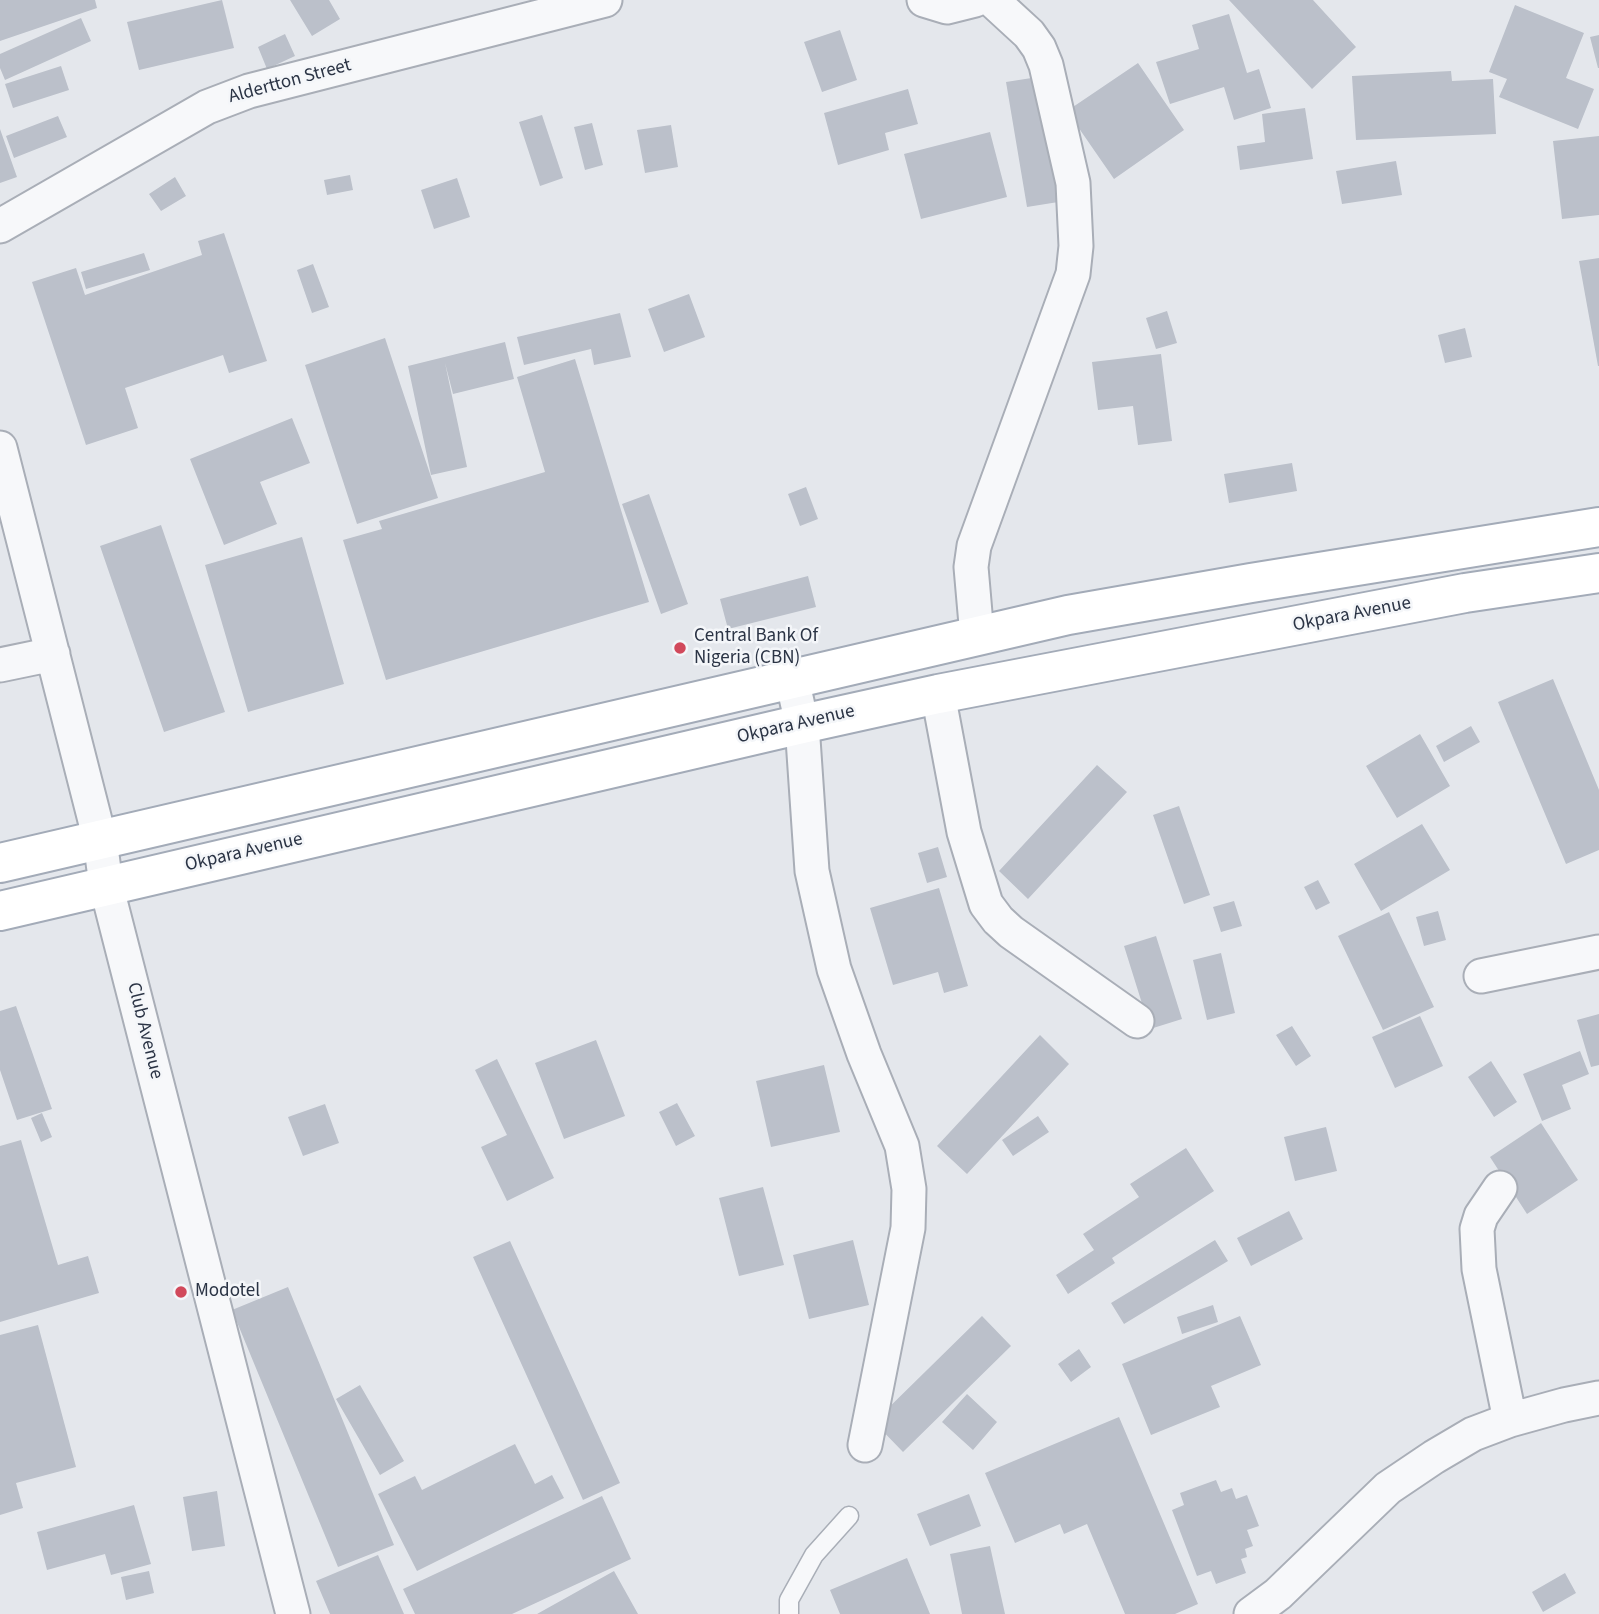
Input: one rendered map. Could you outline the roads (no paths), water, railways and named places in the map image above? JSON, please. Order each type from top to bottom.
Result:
[{"type":"main road","points":[[0,863],[1068,615],[1599,527]]},
{"type":"main road","name":"Okpara Avenue","points":[[0,911],[802,723],[938,694],[1465,593],[1599,573]]},
{"type":"street","name":"Aldertton Street","points":[[0,226],[207,107],[238,95],[605,0]]},
{"type":"street","points":[[977,636],[971,567],[974,546],[1073,274],[1076,246],[1073,183],[1046,65],[1029,34],[992,0]]},
{"type":"street","name":"Club Avenue","points":[[0,448],[100,839],[106,885],[292,1614]]},
{"type":"street","points":[[0,665],[53,654]]},
{"type":"street","points":[[792,680],[802,723],[812,872],[834,969],[864,1054],[902,1146],[909,1189],[908,1228],[865,1445]]},
{"type":"street","points":[[938,694],[964,832],[986,904],[1011,932],[1137,1021]]},
{"type":"street","points":[[1481,976],[1599,952]]},
{"type":"street","points":[[1500,1188],[1481,1216],[1477,1242],[1479,1269],[1510,1420]]},
{"type":"street","points":[[1251,1614],[1278,1594],[1388,1488],[1434,1457],[1473,1434],[1510,1420],[1599,1398]]},
{"type":"lane","points":[[789,1614],[789,1600],[814,1555],[849,1516]]},
{"type":"place","name":"Central Bank Of Nigeria (CBN)","points":[[680,648]]},
{"type":"place","name":"Modotel","points":[[181,1292]]}]
